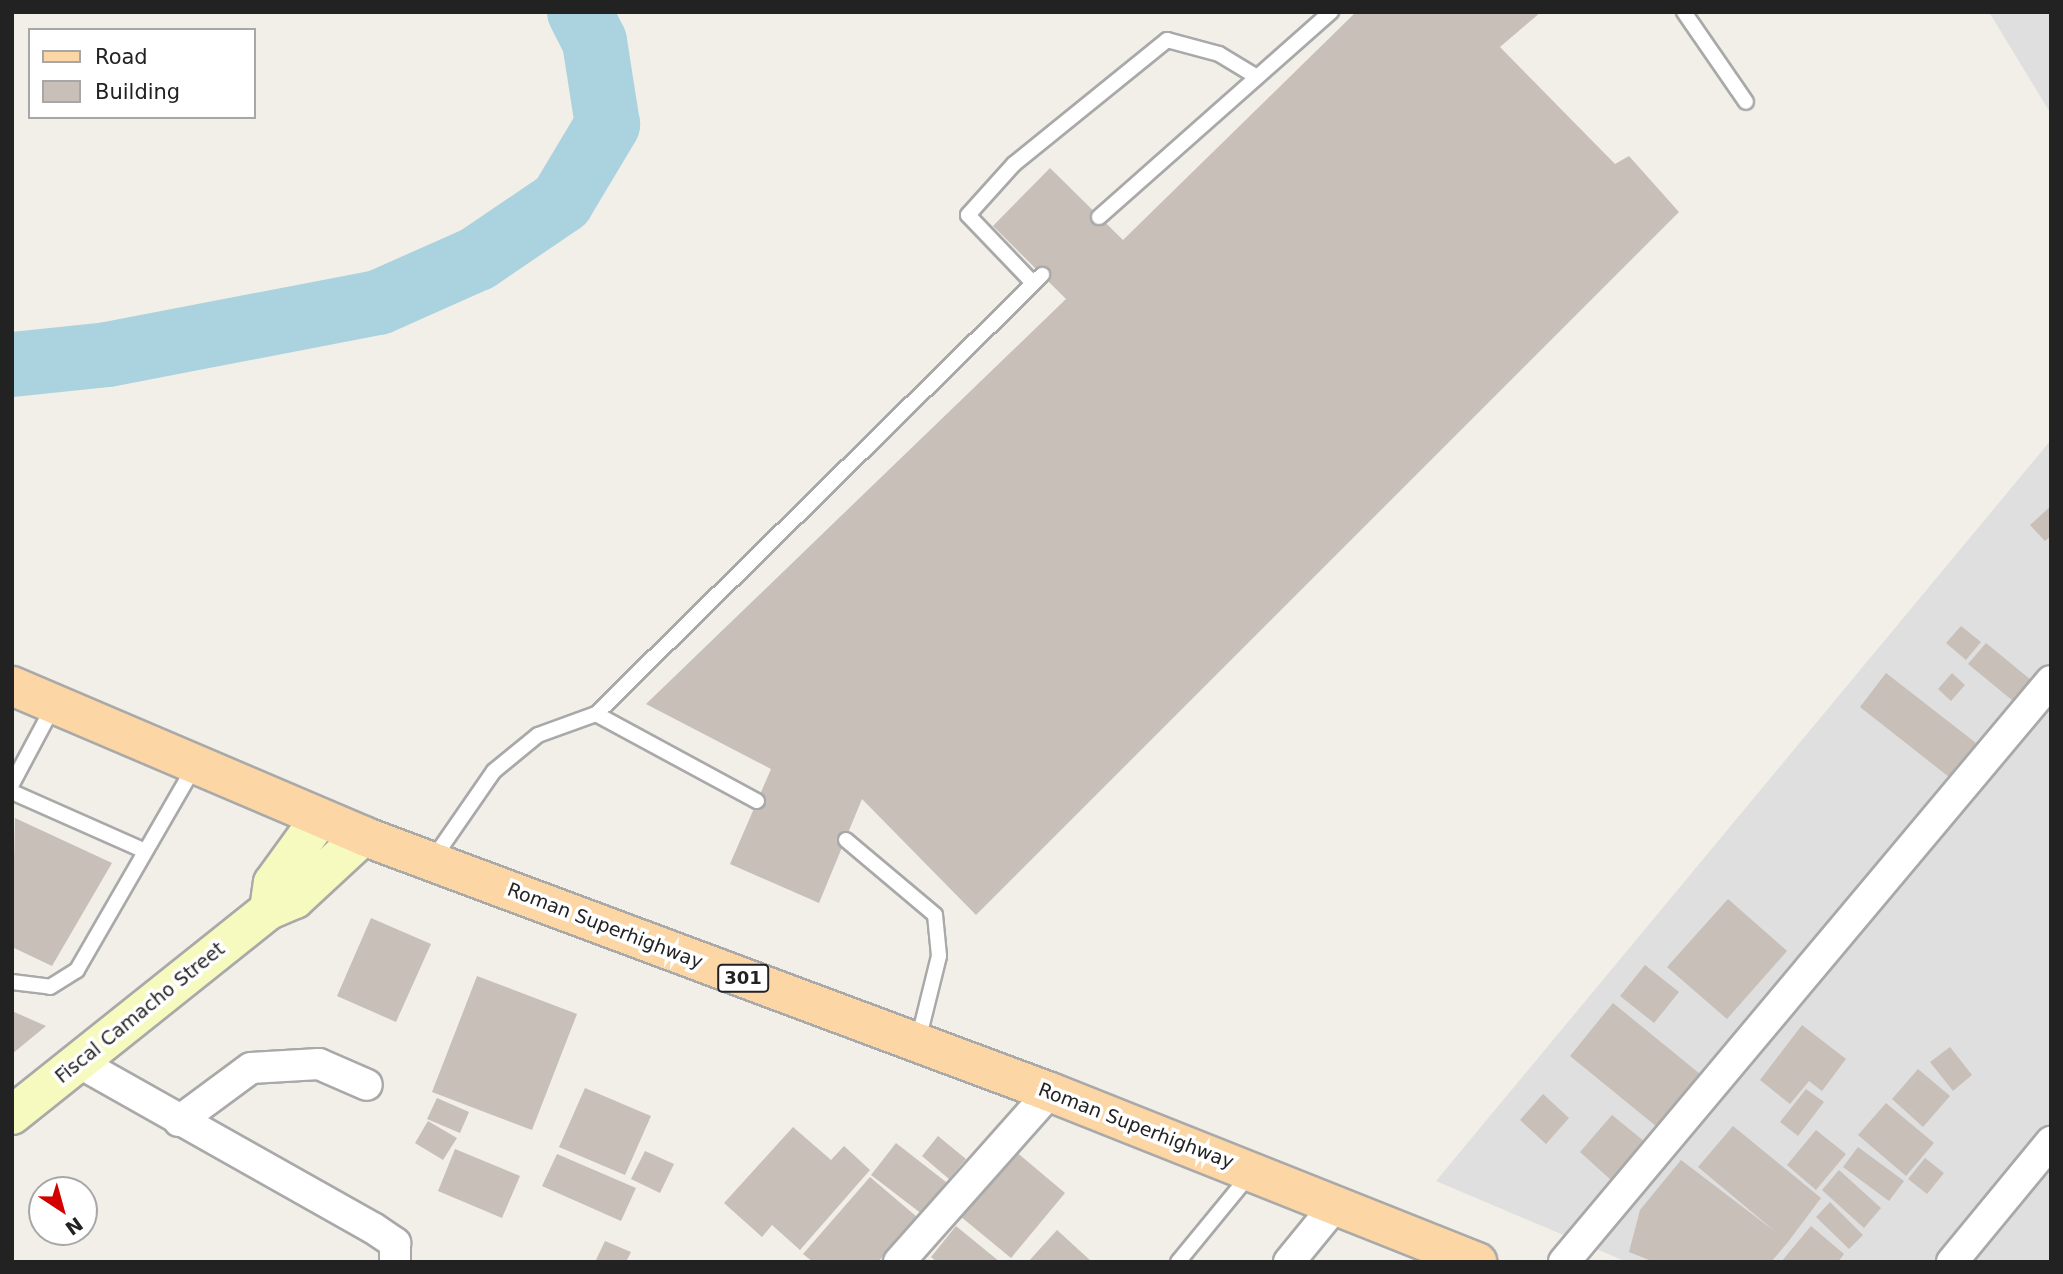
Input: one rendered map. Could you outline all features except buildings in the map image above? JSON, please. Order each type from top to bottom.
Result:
[{"type":"main road","name":"Roman Superhighway","points":[[12,685],[363,836],[1050,1092],[1477,1262]]},
{"type":"street","points":[[1564,1262],[2051,681]]},
{"type":"street","points":[[269,910],[273,883],[320,818]]},
{"type":"street","name":"Fiscal Camacho Street","points":[[12,1115],[269,910],[295,899],[363,836]]},
{"type":"street","points":[[78,1062],[373,1228],[395,1243],[395,1262]]},
{"type":"street","points":[[179,1121],[251,1068],[318,1064],[367,1085]]},
{"type":"street","points":[[899,1262],[1050,1092]]},
{"type":"street","points":[[1952,1262],[2051,1142]]},
{"type":"street","points":[[1289,1262],[1334,1207]]},
{"type":"lane","points":[[1099,217],[1331,12]]},
{"type":"lane","points":[[1684,12],[1746,102]]},
{"type":"lane","points":[[432,861],[494,771],[538,735],[596,714],[1038,279],[968,215],[1014,164],[1167,40],[1219,54],[1257,77]]},
{"type":"lane","points":[[12,784],[54,704]]},
{"type":"lane","points":[[596,714],[757,801]]},
{"type":"lane","points":[[12,982],[50,987],[76,970],[196,765]]},
{"type":"lane","points":[[12,792],[145,851]]},
{"type":"lane","points":[[846,840],[935,915],[939,956],[917,1043]]},
{"type":"lane","points":[[1178,1262],[1252,1172]]},
{"type":"shaded area","points":[[1989,12],[2051,12],[2051,114]]},
{"type":"shaded area","points":[[2051,440],[2051,1262],[1627,1262],[1436,1181]]},
{"type":"waterway","points":[[12,364],[107,354],[378,302],[477,258],[561,201],[607,124],[594,41],[579,12]]}]
